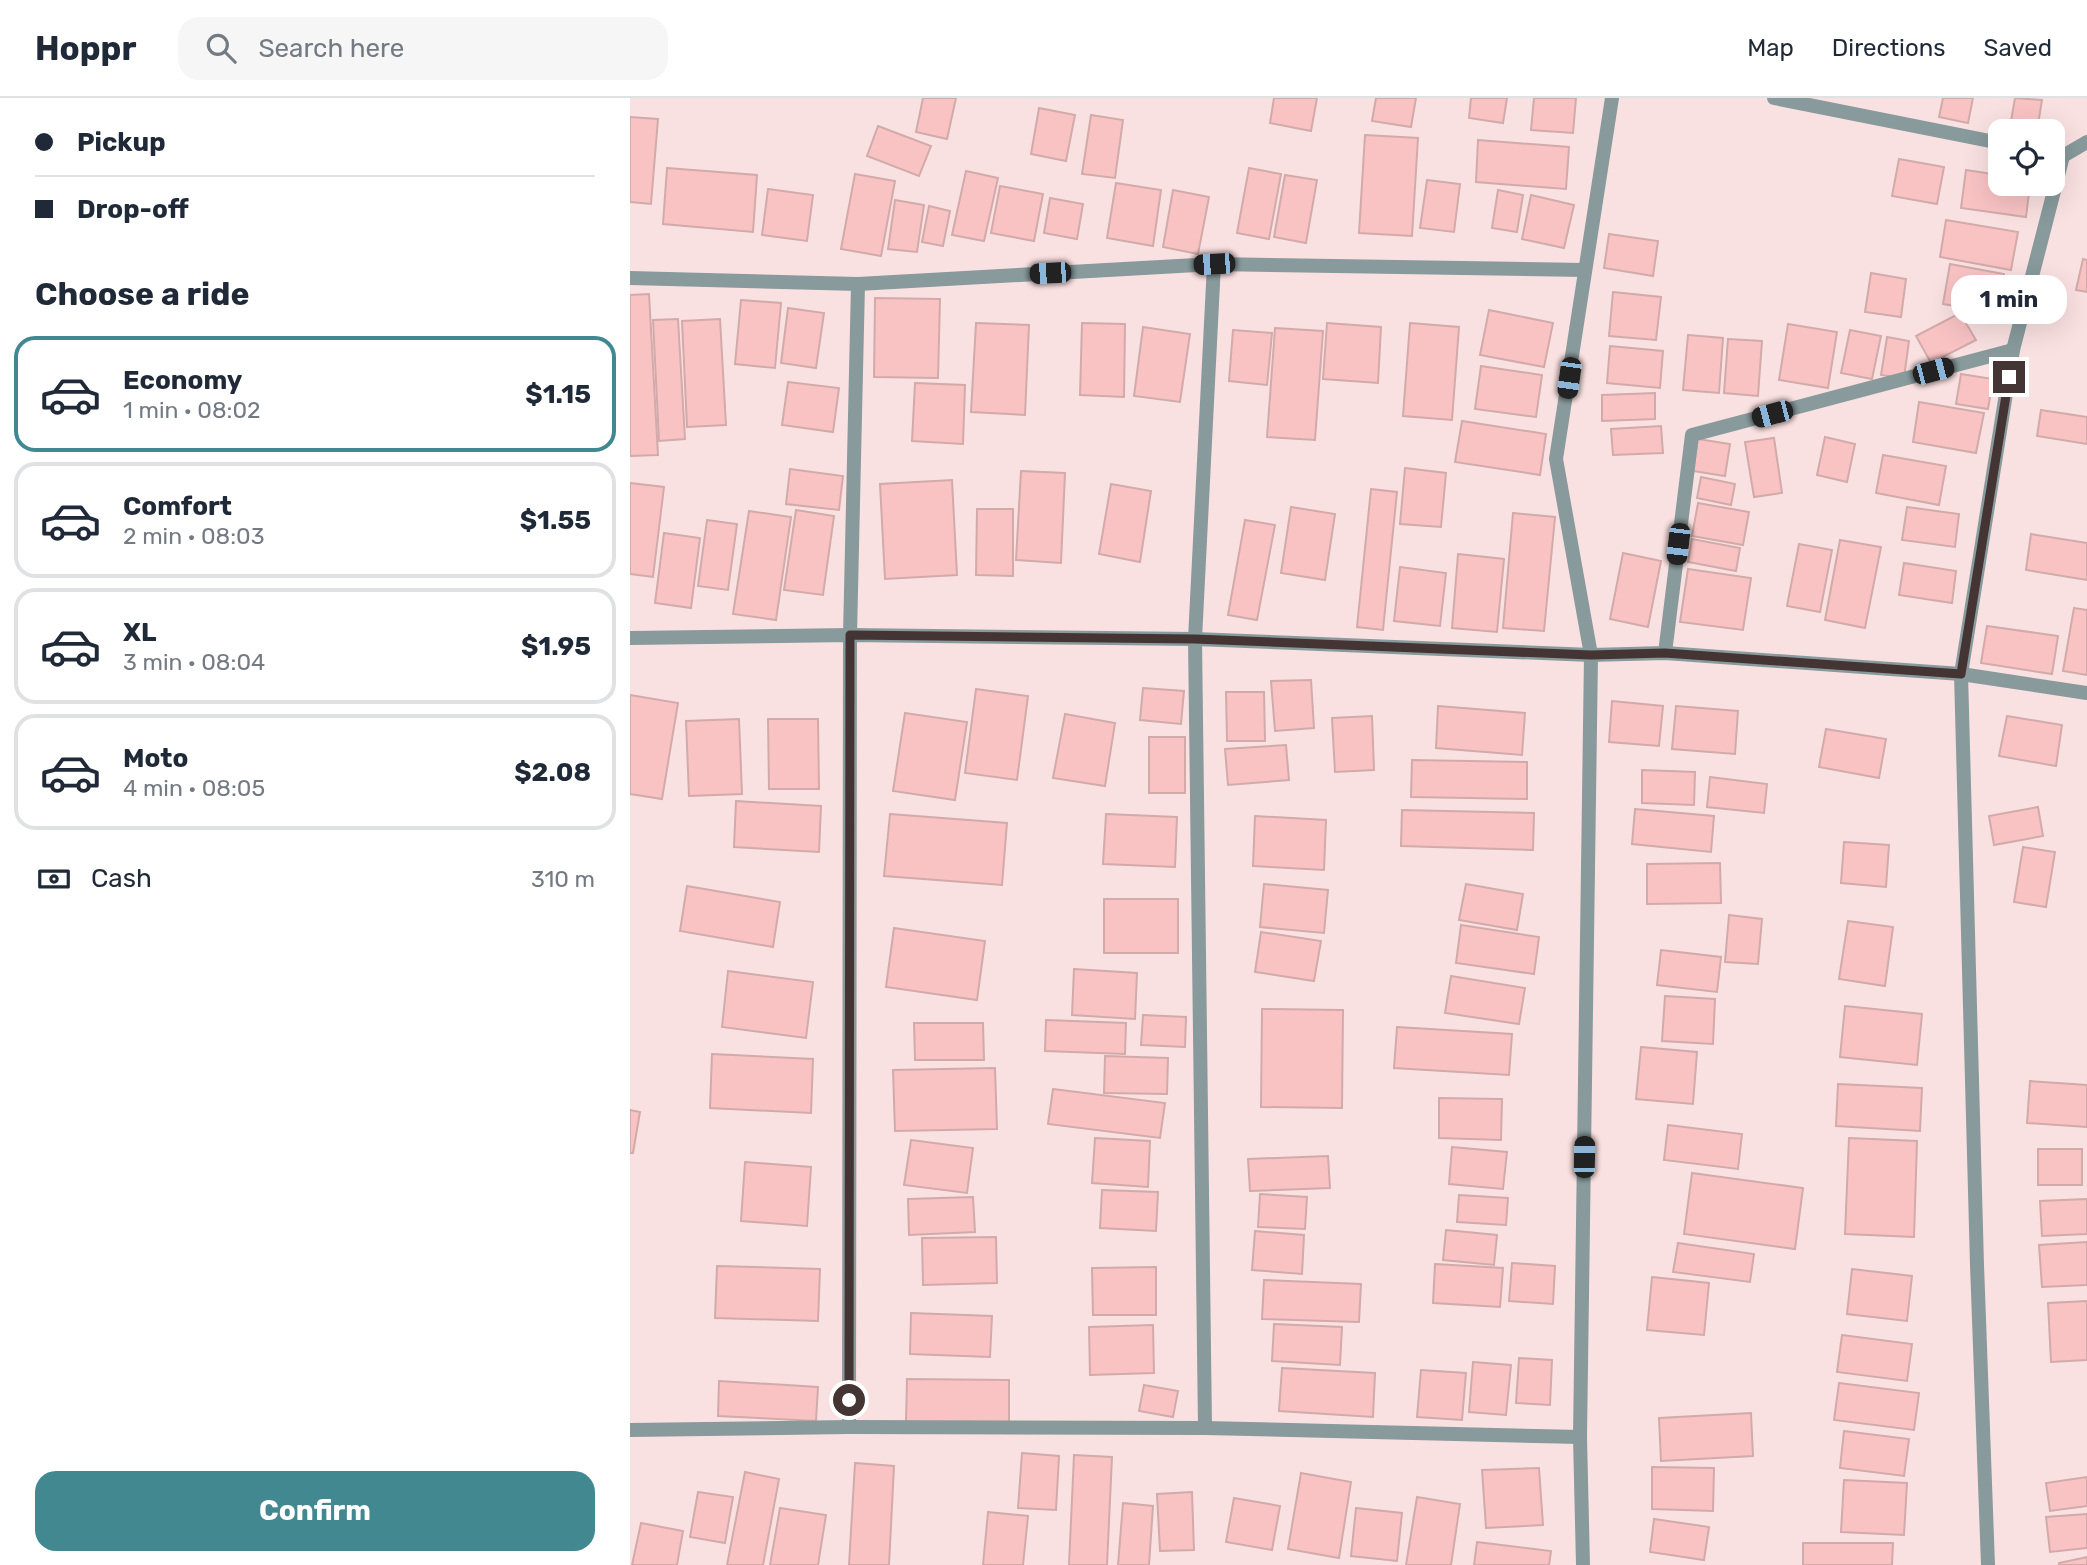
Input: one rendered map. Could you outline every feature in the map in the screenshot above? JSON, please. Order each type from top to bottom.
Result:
[{"type":"street","points":[[1583,1565],[1580,1437],[1591,655],[1556,459],[1612,98]]},
{"type":"street","points":[[1774,98],[1988,141]]},
{"type":"street","points":[[2065,152],[2087,142]]},
{"type":"street","points":[[1988,1565],[1961,674],[2013,349],[2048,196]]},
{"type":"street","points":[[630,278],[858,284],[1214,264],[1585,270]]},
{"type":"street","points":[[1205,1428],[1195,639],[1214,264]]},
{"type":"street","points":[[849,1427],[850,635],[858,284]]},
{"type":"street","points":[[1665,653],[1692,435],[2013,349]]},
{"type":"street","points":[[630,638],[850,635],[1195,639],[1591,655],[1665,653],[1961,674],[2087,693]]},
{"type":"street","points":[[630,1430],[849,1427],[1205,1428],[1580,1437]]},
{"type":"building","points":[[923,98],[956,98],[947,139],[916,132]]},
{"type":"building","points":[[1274,98],[1317,98],[1311,131],[1270,123]]},
{"type":"building","points":[[1376,98],[1416,98],[1411,127],[1372,121]]},
{"type":"building","points":[[1471,98],[1507,98],[1503,123],[1469,118]]},
{"type":"building","points":[[1534,98],[1576,98],[1573,133],[1531,130]]},
{"type":"building","points":[[1943,98],[1973,98],[1968,123],[1939,117]]},
{"type":"building","points":[[2015,98],[2042,100],[2039,119],[2011,119]]},
{"type":"building","points":[[1039,108],[1075,115],[1066,161],[1031,154]]},
{"type":"building","points":[[1091,115],[1123,120],[1115,178],[1082,174]]},
{"type":"building","points":[[630,117],[658,119],[651,204],[630,202]]},
{"type":"building","points":[[878,126],[931,146],[919,176],[867,156]]},
{"type":"building","points":[[1365,135],[1418,138],[1412,236],[1359,233]]},
{"type":"building","points":[[1478,140],[1569,147],[1566,189],[1476,182]]},
{"type":"building","points":[[1899,159],[1944,167],[1937,204],[1892,196]]},
{"type":"building","points":[[667,168],[757,175],[753,232],[663,224]]},
{"type":"building","points":[[1249,168],[1281,174],[1269,239],[1237,233]]},
{"type":"building","points":[[1966,170],[1988,173],[1988,196],[2029,196],[2026,217],[1961,208]]},
{"type":"building","points":[[966,171],[998,178],[984,241],[952,235]]},
{"type":"building","points":[[855,174],[895,181],[881,256],[841,249]]},
{"type":"building","points":[[1285,175],[1317,180],[1306,243],[1274,237]]},
{"type":"building","points":[[1427,180],[1460,184],[1454,232],[1420,228]]},
{"type":"building","points":[[1116,183],[1161,190],[1153,246],[1107,238]]},
{"type":"building","points":[[1000,186],[1043,194],[1034,241],[991,233]]},
{"type":"building","points":[[768,189],[813,195],[807,241],[762,235]]},
{"type":"building","points":[[1173,190],[1209,197],[1198,254],[1163,247]]},
{"type":"building","points":[[1498,190],[1523,195],[1517,232],[1492,228]]},
{"type":"building","points":[[1531,195],[1574,205],[1564,248],[1522,239]]},
{"type":"building","points":[[1050,198],[1083,204],[1077,239],[1044,233]]},
{"type":"building","points":[[895,200],[924,205],[917,252],[888,249]]},
{"type":"building","points":[[929,206],[950,211],[943,246],[922,242]]},
{"type":"building","points":[[1946,220],[2018,232],[2011,270],[1940,257]]},
{"type":"building","points":[[1609,234],[1658,241],[1653,276],[1604,268]]},
{"type":"building","points":[[2083,259],[2087,260],[2087,292],[2076,290]]},
{"type":"building","points":[[1950,264],[2004,274],[1997,314],[1943,304]]},
{"type":"building","points":[[1871,273],[1906,279],[1901,317],[1865,312]]},
{"type":"building","points":[[1613,292],[1661,297],[1656,340],[1609,336]]},
{"type":"building","points":[[649,294],[658,455],[630,456],[630,295]]},
{"type":"building","points":[[875,298],[940,299],[938,378],[874,377]]},
{"type":"building","points":[[741,300],[781,303],[775,368],[735,364]]},
{"type":"building","points":[[788,308],[824,313],[816,368],[781,363]]},
{"type":"building","points":[[1489,310],[1553,323],[1544,367],[1480,355]]},
{"type":"building","points":[[1960,313],[1976,340],[1931,363],[1916,336]]},
{"type":"building","points":[[678,319],[685,439],[659,441],[653,320]]},
{"type":"building","points":[[720,319],[726,425],[687,427],[682,321]]},
{"type":"building","points":[[976,323],[1029,325],[1025,415],[971,412]]},
{"type":"building","points":[[1082,323],[1125,324],[1124,397],[1080,395]]},
{"type":"building","points":[[1327,323],[1381,327],[1378,383],[1323,379]]},
{"type":"building","points":[[1410,323],[1459,327],[1452,420],[1403,416]]},
{"type":"building","points":[[1788,324],[1837,332],[1828,388],[1779,380]]},
{"type":"building","points":[[1143,327],[1190,334],[1180,402],[1134,396]]},
{"type":"building","points":[[1275,328],[1323,331],[1315,440],[1267,437]]},
{"type":"building","points":[[1233,330],[1272,333],[1267,385],[1229,381]]},
{"type":"building","points":[[1850,330],[1881,336],[1872,379],[1841,373]]},
{"type":"building","points":[[1688,335],[1723,338],[1719,393],[1683,390]]},
{"type":"building","points":[[1887,337],[1909,341],[1904,378],[1881,375]]},
{"type":"building","points":[[1728,339],[1762,341],[1758,396],[1724,393]]},
{"type":"building","points":[[1610,346],[1663,351],[1660,388],[1607,383]]},
{"type":"building","points":[[1481,366],[1542,375],[1536,417],[1475,409]]},
{"type":"building","points":[[1961,374],[1993,379],[1988,409],[1956,404]]},
{"type":"building","points":[[788,382],[839,388],[833,432],[782,425]]},
{"type":"building","points":[[915,383],[965,385],[963,444],[912,441]]},
{"type":"building","points":[[1655,393],[1655,419],[1602,421],[1602,395]]},
{"type":"building","points":[[1919,402],[1984,413],[1976,453],[1913,442]]},
{"type":"building","points":[[2041,410],[2087,417],[2087,444],[2037,436]]},
{"type":"building","points":[[1462,421],[1546,434],[1540,475],[1455,462]]},
{"type":"building","points":[[1661,426],[1663,453],[1613,455],[1611,429]]},
{"type":"building","points":[[1825,437],[1855,444],[1847,482],[1817,475]]},
{"type":"building","points":[[1774,438],[1782,493],[1754,497],[1745,442]]},
{"type":"building","points":[[1698,439],[1730,444],[1725,476],[1693,471]]},
{"type":"building","points":[[1883,455],[1946,466],[1939,505],[1876,493]]},
{"type":"building","points":[[1405,468],[1446,473],[1441,527],[1400,524]]},
{"type":"building","points":[[790,469],[843,476],[839,510],[786,504]]},
{"type":"building","points":[[1021,471],[1065,473],[1061,563],[1016,560]]},
{"type":"building","points":[[1701,477],[1735,484],[1731,505],[1697,498]]},
{"type":"building","points":[[952,480],[957,575],[885,579],[880,484]]},
{"type":"building","points":[[630,483],[664,487],[653,577],[630,574]]},
{"type":"building","points":[[1111,484],[1151,491],[1140,562],[1099,554]]},
{"type":"building","points":[[1371,489],[1397,492],[1383,630],[1357,627]]},
{"type":"building","points":[[1698,503],[1749,512],[1743,545],[1692,536]]},
{"type":"building","points":[[1291,507],[1335,514],[1325,580],[1281,573]]},
{"type":"building","points":[[1907,507],[1959,514],[1955,547],[1902,540]]},
{"type":"building","points":[[977,509],[1013,509],[1013,576],[976,575]]},
{"type":"building","points":[[796,510],[834,516],[823,595],[784,590]]},
{"type":"building","points":[[749,511],[791,517],[776,620],[733,614]]},
{"type":"building","points":[[1513,513],[1555,517],[1544,631],[1503,628]]},
{"type":"building","points":[[707,520],[737,524],[728,590],[698,586]]},
{"type":"building","points":[[1245,520],[1275,525],[1257,620],[1228,615]]},
{"type":"building","points":[[664,533],[700,538],[691,608],[655,603]]},
{"type":"building","points":[[2031,534],[2087,543],[2087,580],[2026,570]]},
{"type":"building","points":[[1692,539],[1740,548],[1736,571],[1688,562]]},
{"type":"building","points":[[1840,540],[1881,547],[1865,628],[1825,620]]},
{"type":"building","points":[[1799,544],[1832,550],[1820,612],[1787,606]]},
{"type":"building","points":[[1623,553],[1661,561],[1648,627],[1610,619]]},
{"type":"building","points":[[1458,554],[1504,559],[1497,632],[1452,628]]},
{"type":"building","points":[[1904,563],[1956,571],[1952,603],[1899,595]]},
{"type":"building","points":[[1400,567],[1446,573],[1440,626],[1394,621]]},
{"type":"building","points":[[1688,569],[1751,578],[1743,630],[1680,622]]},
{"type":"building","points":[[2074,608],[2087,610],[2087,675],[2063,671]]},
{"type":"building","points":[[1987,626],[2058,636],[2052,674],[1981,663]]},
{"type":"building","points":[[1311,680],[1314,728],[1275,731],[1271,681]]},
{"type":"building","points":[[1143,688],[1184,691],[1181,724],[1140,720]]},
{"type":"building","points":[[976,689],[1028,696],[1017,780],[965,773]]},
{"type":"building","points":[[1226,692],[1264,692],[1265,741],[1227,741]]},
{"type":"building","points":[[630,695],[678,703],[662,799],[630,794]]},
{"type":"building","points":[[1612,701],[1663,706],[1659,746],[1609,742]]},
{"type":"building","points":[[1438,706],[1525,713],[1522,755],[1436,748]]},
{"type":"building","points":[[1676,706],[1738,711],[1735,754],[1672,749]]},
{"type":"building","points":[[905,713],[967,722],[955,800],[893,791]]},
{"type":"building","points":[[1065,714],[1115,723],[1105,786],[1053,778]]},
{"type":"building","points":[[1372,716],[1374,770],[1335,772],[1332,718]]},
{"type":"building","points":[[2007,716],[2062,725],[2056,766],[1999,756]]},
{"type":"building","points":[[739,719],[742,794],[689,796],[686,721]]},
{"type":"building","points":[[768,719],[818,719],[819,789],[769,789]]},
{"type":"building","points":[[1826,729],[1886,739],[1879,778],[1819,767]]},
{"type":"building","points":[[1149,737],[1185,737],[1185,793],[1149,793]]},
{"type":"building","points":[[1286,745],[1289,780],[1228,785],[1225,749]]},
{"type":"building","points":[[1412,760],[1527,762],[1527,799],[1411,797]]},
{"type":"building","points":[[1642,770],[1695,772],[1694,805],[1642,803]]},
{"type":"building","points":[[1710,777],[1767,784],[1764,813],[1707,807]]},
{"type":"building","points":[[736,801],[821,806],[819,852],[734,847]]},
{"type":"building","points":[[2038,807],[2043,836],[1994,845],[1989,816]]},
{"type":"building","points":[[1635,809],[1714,816],[1711,852],[1632,844]]},
{"type":"building","points":[[1402,810],[1534,813],[1533,850],[1401,846]]},
{"type":"building","points":[[890,814],[1007,823],[1002,885],[884,876]]},
{"type":"building","points":[[1106,814],[1177,817],[1175,867],[1103,864]]},
{"type":"building","points":[[1255,816],[1326,820],[1324,870],[1253,866]]},
{"type":"building","points":[[1844,842],[1889,845],[1886,887],[1841,883]]},
{"type":"building","points":[[2023,847],[2055,852],[2046,907],[2014,902]]},
{"type":"building","points":[[1720,863],[1721,903],[1647,904],[1647,864]]},
{"type":"building","points":[[1264,884],[1328,890],[1324,933],[1260,927]]},
{"type":"building","points":[[1466,884],[1523,894],[1517,930],[1459,920]]},
{"type":"building","points":[[687,886],[780,902],[773,947],[680,931]]},
{"type":"building","points":[[1104,899],[1178,899],[1178,953],[1104,953]]},
{"type":"building","points":[[1729,915],[1762,919],[1758,964],[1725,962]]},
{"type":"building","points":[[1848,921],[1893,927],[1885,986],[1839,979]]},
{"type":"building","points":[[1461,925],[1539,937],[1534,974],[1456,963]]},
{"type":"building","points":[[894,928],[985,941],[977,1000],[886,987]]},
{"type":"building","points":[[1261,932],[1321,941],[1314,981],[1255,972]]},
{"type":"building","points":[[1661,950],[1721,957],[1717,992],[1657,985]]},
{"type":"building","points":[[1074,969],[1137,973],[1135,1019],[1072,1015]]},
{"type":"building","points":[[728,971],[813,982],[806,1038],[722,1027]]},
{"type":"building","points":[[1451,976],[1525,988],[1519,1024],[1445,1013]]},
{"type":"building","points":[[1665,996],[1715,999],[1713,1044],[1662,1041]]},
{"type":"building","points":[[1845,1006],[1922,1014],[1917,1065],[1840,1057]]},
{"type":"building","points":[[1262,1009],[1343,1010],[1342,1108],[1261,1107]]},
{"type":"building","points":[[1143,1015],[1186,1017],[1185,1047],[1141,1045]]},
{"type":"building","points":[[1046,1020],[1126,1023],[1125,1054],[1045,1051]]},
{"type":"building","points":[[914,1023],[983,1023],[984,1060],[915,1060]]},
{"type":"building","points":[[1397,1027],[1512,1034],[1509,1075],[1394,1068]]},
{"type":"building","points":[[1641,1047],[1697,1052],[1693,1104],[1636,1099]]},
{"type":"building","points":[[712,1054],[813,1059],[811,1113],[710,1108]]},
{"type":"building","points":[[1105,1056],[1168,1058],[1167,1094],[1104,1093]]},
{"type":"building","points":[[995,1068],[997,1129],[895,1131],[893,1070]]},
{"type":"building","points":[[2030,1081],[2087,1085],[2087,1127],[2027,1123]]},
{"type":"building","points":[[1838,1084],[1922,1088],[1920,1131],[1836,1126]]},
{"type":"building","points":[[1053,1089],[1165,1103],[1160,1138],[1048,1124]]},
{"type":"building","points":[[1439,1098],[1502,1099],[1501,1140],[1439,1138]]},
{"type":"building","points":[[630,1110],[640,1112],[633,1153],[630,1153]]},
{"type":"building","points":[[1668,1125],[1742,1134],[1738,1169],[1664,1160]]},
{"type":"building","points":[[1095,1138],[1150,1141],[1148,1187],[1092,1183]]},
{"type":"building","points":[[1849,1138],[1917,1141],[1914,1237],[1845,1234]]},
{"type":"building","points":[[911,1140],[973,1148],[967,1193],[904,1185]]},
{"type":"building","points":[[1452,1147],[1507,1152],[1503,1189],[1449,1184]]},
{"type":"building","points":[[2038,1149],[2082,1149],[2082,1185],[2038,1185]]},
{"type":"building","points":[[1328,1156],[1330,1188],[1250,1191],[1248,1159]]},
{"type":"building","points":[[745,1162],[811,1167],[807,1226],[741,1221]]},
{"type":"building","points":[[1692,1173],[1803,1188],[1795,1249],[1684,1234]]},
{"type":"building","points":[[1102,1190],[1158,1192],[1156,1231],[1100,1228]]},
{"type":"building","points":[[1260,1194],[1307,1197],[1305,1229],[1258,1227]]},
{"type":"building","points":[[1459,1195],[1508,1198],[1506,1225],[1457,1222]]},
{"type":"building","points":[[973,1197],[975,1232],[909,1235],[908,1199]]},
{"type":"building","points":[[2087,1199],[2087,1234],[2042,1236],[2040,1201]]},
{"type":"building","points":[[1446,1230],[1497,1235],[1494,1265],[1443,1260]]},
{"type":"building","points":[[1255,1231],[1304,1235],[1302,1274],[1252,1270]]},
{"type":"building","points":[[996,1237],[997,1283],[923,1285],[922,1238]]},
{"type":"building","points":[[2087,1242],[2087,1285],[2042,1287],[2039,1245]]},
{"type":"building","points":[[1678,1243],[1754,1254],[1750,1282],[1673,1272]]},
{"type":"building","points":[[1512,1263],[1555,1266],[1553,1304],[1509,1301]]},
{"type":"building","points":[[1435,1264],[1503,1268],[1500,1307],[1433,1303]]},
{"type":"building","points":[[717,1266],[820,1269],[818,1321],[715,1318]]},
{"type":"building","points":[[1156,1267],[1156,1315],[1093,1315],[1092,1268]]},
{"type":"building","points":[[1852,1269],[1912,1276],[1907,1321],[1847,1314]]},
{"type":"building","points":[[1652,1277],[1709,1283],[1704,1335],[1647,1330]]},
{"type":"building","points":[[1264,1280],[1361,1284],[1359,1322],[1262,1319]]},
{"type":"building","points":[[2087,1301],[2087,1360],[2051,1362],[2048,1303]]},
{"type":"building","points":[[911,1313],[992,1316],[990,1357],[910,1354]]},
{"type":"building","points":[[1274,1324],[1342,1327],[1340,1365],[1272,1361]]},
{"type":"building","points":[[1153,1325],[1154,1373],[1090,1375],[1089,1327]]},
{"type":"building","points":[[1842,1335],[1912,1344],[1907,1381],[1837,1372]]},
{"type":"building","points":[[1519,1358],[1552,1360],[1550,1405],[1516,1403]]},
{"type":"building","points":[[1473,1362],[1511,1365],[1506,1415],[1469,1412]]},
{"type":"building","points":[[1282,1368],[1375,1373],[1373,1417],[1279,1411]]},
{"type":"building","points":[[1421,1370],[1466,1373],[1462,1420],[1417,1417]]},
{"type":"building","points":[[907,1379],[1009,1380],[1009,1423],[906,1422]]},
{"type":"building","points":[[719,1381],[818,1387],[816,1421],[718,1416]]},
{"type":"building","points":[[1839,1383],[1919,1393],[1914,1430],[1834,1420]]},
{"type":"building","points":[[1144,1385],[1178,1391],[1173,1417],[1139,1411]]},
{"type":"building","points":[[1751,1413],[1753,1456],[1661,1461],[1659,1418]]},
{"type":"building","points":[[1844,1431],[1909,1439],[1904,1476],[1840,1468]]},
{"type":"building","points":[[1022,1453],[1059,1456],[1056,1510],[1018,1508]]},
{"type":"building","points":[[1074,1455],[1112,1457],[1107,1565],[1069,1565]]},
{"type":"building","points":[[855,1463],[894,1466],[889,1565],[849,1565]]},
{"type":"building","points":[[1652,1467],[1714,1468],[1713,1511],[1652,1509]]},
{"type":"building","points":[[1539,1468],[1543,1525],[1486,1528],[1482,1470]]},
{"type":"building","points":[[745,1472],[779,1479],[763,1565],[727,1565]]},
{"type":"building","points":[[1301,1473],[1351,1482],[1339,1558],[1288,1549]]},
{"type":"building","points":[[2087,1477],[2087,1506],[2050,1511],[2046,1483]]},
{"type":"building","points":[[1844,1480],[1907,1483],[1904,1535],[1841,1532]]},
{"type":"building","points":[[698,1492],[733,1497],[725,1543],[690,1537]]},
{"type":"building","points":[[1192,1492],[1194,1550],[1160,1551],[1157,1494]]},
{"type":"building","points":[[1417,1497],[1460,1504],[1451,1565],[1406,1565]]},
{"type":"building","points":[[1234,1498],[1280,1506],[1272,1550],[1226,1542]]},
{"type":"building","points":[[1123,1503],[1153,1506],[1149,1565],[1118,1565]]},
{"type":"building","points":[[780,1508],[826,1515],[818,1565],[770,1565]]},
{"type":"building","points":[[1356,1508],[1402,1513],[1397,1561],[1351,1556]]},
{"type":"building","points":[[988,1512],[1028,1516],[1023,1565],[983,1565]]},
{"type":"building","points":[[2087,1514],[2087,1548],[2050,1552],[2046,1517]]},
{"type":"building","points":[[1654,1519],[1709,1527],[1704,1560],[1650,1552]]},
{"type":"building","points":[[641,1523],[683,1531],[677,1565],[632,1565]]},
{"type":"building","points":[[1477,1542],[1551,1551],[1549,1565],[1474,1565]]},
{"type":"building","points":[[1803,1543],[1893,1543],[1892,1565],[1803,1565]]},
{"type":"building","points":[[2087,1557],[2087,1565],[2059,1565],[2059,1563]]},
{"type":"route","points":[[849,1400],[850,635],[1195,639],[1591,655],[1665,653],[1961,674],[2009,377]]}]
